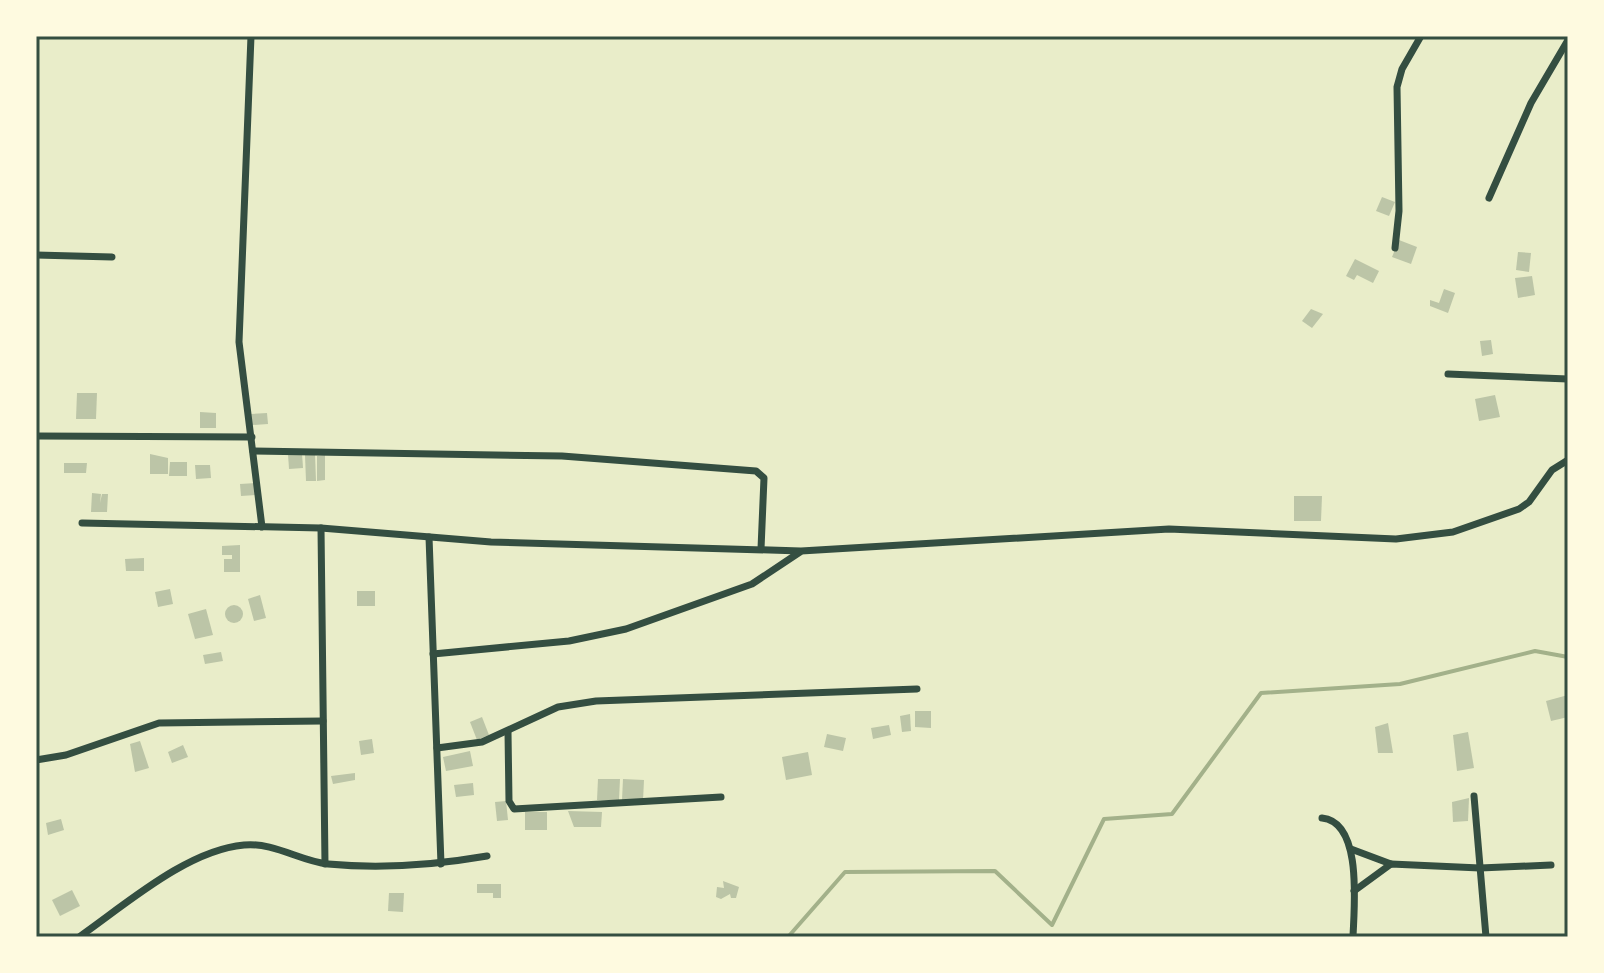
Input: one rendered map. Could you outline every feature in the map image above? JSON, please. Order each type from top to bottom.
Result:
[{"type":"street","points":[[251,36],[239,342],[262,527]]},
{"type":"street","points":[[1395,248],[1399,211],[1397,87],[1402,69],[1421,36]]},
{"type":"street","points":[[1489,198],[1531,103],[1568,40]]},
{"type":"street","points":[[36,255],[112,257]]},
{"type":"street","points":[[1448,374],[1568,379]]},
{"type":"street","points":[[36,436],[252,437]]},
{"type":"street","points":[[253,451],[562,456],[756,471],[764,478],[761,549]]},
{"type":"street","points":[[82,523],[321,528],[491,542],[801,551],[1169,529],[1396,539],[1453,532],[1507,515],[1529,502],[1552,470],[1568,460]]},
{"type":"street","points":[[321,528],[325,864]]},
{"type":"street","points":[[429,537],[441,864]]},
{"type":"street","points":[[433,654],[569,641],[626,629],[752,584],[801,551]]},
{"type":"street","points":[[437,748],[482,742],[558,707],[596,701],[664,695],[917,689]]},
{"type":"street","points":[[36,760],[66,755],[159,723],[323,721]]},
{"type":"street","points":[[508,732],[509,801],[514,809],[721,797]]},
{"type":"street","points":[[1474,796],[1486,937]]},
{"type":"street","points":[[1322,818],[1343,829],[1351,849],[1353,937]]},
{"type":"street","points":[[79,937],[191,862],[243,845],[263,846],[325,864],[441,864],[487,856]]},
{"type":"street","points":[[1351,849],[1391,864],[1480,868],[1551,865]]},
{"type":"street","points":[[1354,891],[1391,864]]},
{"type":"building","points":[[1382,197],[1395,202],[1389,216],[1376,211]]},
{"type":"building","points":[[1399,240],[1417,247],[1411,264],[1392,257]]},
{"type":"building","points":[[1518,252],[1531,253],[1529,272],[1516,270]]},
{"type":"building","points":[[1355,259],[1379,271],[1373,283],[1357,275],[1354,280],[1346,276]]},
{"type":"building","points":[[1532,276],[1535,295],[1518,298],[1515,278]]},
{"type":"building","points":[[1444,289],[1455,293],[1448,313],[1430,306],[1430,300],[1439,303]]},
{"type":"building","points":[[1311,309],[1323,314],[1312,328],[1302,321]]},
{"type":"building","points":[[1491,340],[1493,354],[1482,356],[1480,341]]},
{"type":"building","points":[[77,393],[97,393],[96,419],[76,419]]},
{"type":"building","points":[[1495,395],[1500,417],[1479,421],[1475,399]]},
{"type":"building","points":[[200,412],[216,413],[216,428],[200,428]]},
{"type":"building","points":[[267,413],[268,424],[252,425],[251,414]]},
{"type":"building","points":[[302,453],[303,468],[289,469],[288,454]]},
{"type":"building","points":[[150,454],[168,458],[168,474],[150,474]]},
{"type":"building","points":[[315,454],[316,481],[306,481],[305,455]]},
{"type":"building","points":[[325,455],[325,480],[317,481],[317,456]]},
{"type":"building","points":[[170,462],[187,462],[187,476],[169,476]]},
{"type":"building","points":[[64,463],[87,463],[86,473],[64,473]]},
{"type":"building","points":[[195,465],[210,465],[211,478],[196,479]]},
{"type":"building","points":[[256,483],[256,495],[241,496],[240,484]]},
{"type":"building","points":[[92,493],[101,494],[100,503],[102,494],[108,494],[107,512],[91,512]]},
{"type":"building","points":[[1294,496],[1322,496],[1321,521],[1294,521]]},
{"type":"building","points":[[240,545],[240,572],[224,572],[224,559],[232,559],[232,555],[222,555],[222,546]]},
{"type":"building","points":[[144,558],[144,571],[126,571],[125,559]]},
{"type":"building","points":[[170,589],[173,604],[158,607],[155,592]]},
{"type":"building","points":[[357,591],[375,591],[375,606],[357,606]]},
{"type":"building","points":[[260,595],[266,618],[254,621],[248,599]]},
{"type":"building","points":[[234,605],[243,614],[234,623],[225,614]]},
{"type":"building","points":[[206,609],[213,635],[195,639],[188,614]]},
{"type":"building","points":[[221,652],[223,661],[205,664],[203,655]]},
{"type":"building","points":[[1568,695],[1568,717],[1551,721],[1546,701]]},
{"type":"building","points":[[915,711],[931,711],[931,728],[915,727]]},
{"type":"building","points":[[910,714],[911,731],[902,732],[900,716]]},
{"type":"building","points":[[482,717],[489,735],[477,740],[470,722]]},
{"type":"building","points":[[1388,723],[1393,753],[1378,753],[1375,727]]},
{"type":"building","points":[[889,725],[891,735],[873,739],[871,728]]},
{"type":"building","points":[[1468,732],[1474,768],[1457,771],[1453,735]]},
{"type":"building","points":[[827,734],[846,738],[843,751],[824,747]]},
{"type":"building","points":[[372,739],[374,753],[361,755],[359,741]]},
{"type":"building","points":[[140,741],[149,768],[135,772],[130,744]]},
{"type":"building","points":[[183,745],[188,757],[172,763],[168,752]]},
{"type":"building","points":[[470,751],[473,766],[446,771],[443,757]]},
{"type":"building","points":[[808,752],[812,775],[786,780],[782,757]]},
{"type":"building","points":[[355,773],[355,780],[333,784],[331,776]]},
{"type":"building","points":[[598,779],[620,779],[619,800],[597,800]]},
{"type":"building","points":[[623,779],[644,780],[643,801],[622,800]]},
{"type":"building","points":[[473,783],[474,795],[456,797],[454,785]]},
{"type":"building","points":[[1469,798],[1468,821],[1453,822],[1452,802]]},
{"type":"building","points":[[506,801],[508,820],[497,821],[495,802]]},
{"type":"building","points":[[568,811],[602,812],[601,827],[574,827]]},
{"type":"building","points":[[525,812],[547,812],[547,830],[525,830]]},
{"type":"building","points":[[61,819],[64,830],[48,835],[46,823]]},
{"type":"building","points":[[723,881],[739,887],[736,898],[731,898],[730,894],[721,899],[716,897],[717,887],[724,888]]},
{"type":"building","points":[[477,884],[501,884],[501,898],[493,898],[493,893],[477,893]]},
{"type":"building","points":[[72,890],[80,906],[60,916],[52,900]]},
{"type":"building","points":[[389,893],[404,893],[403,912],[388,911]]},
{"type":"waterway","points":[[788,937],[845,872],[995,871],[1052,925],[1104,819],[1172,814],[1261,693],[1400,684],[1535,651],[1568,657]]}]
